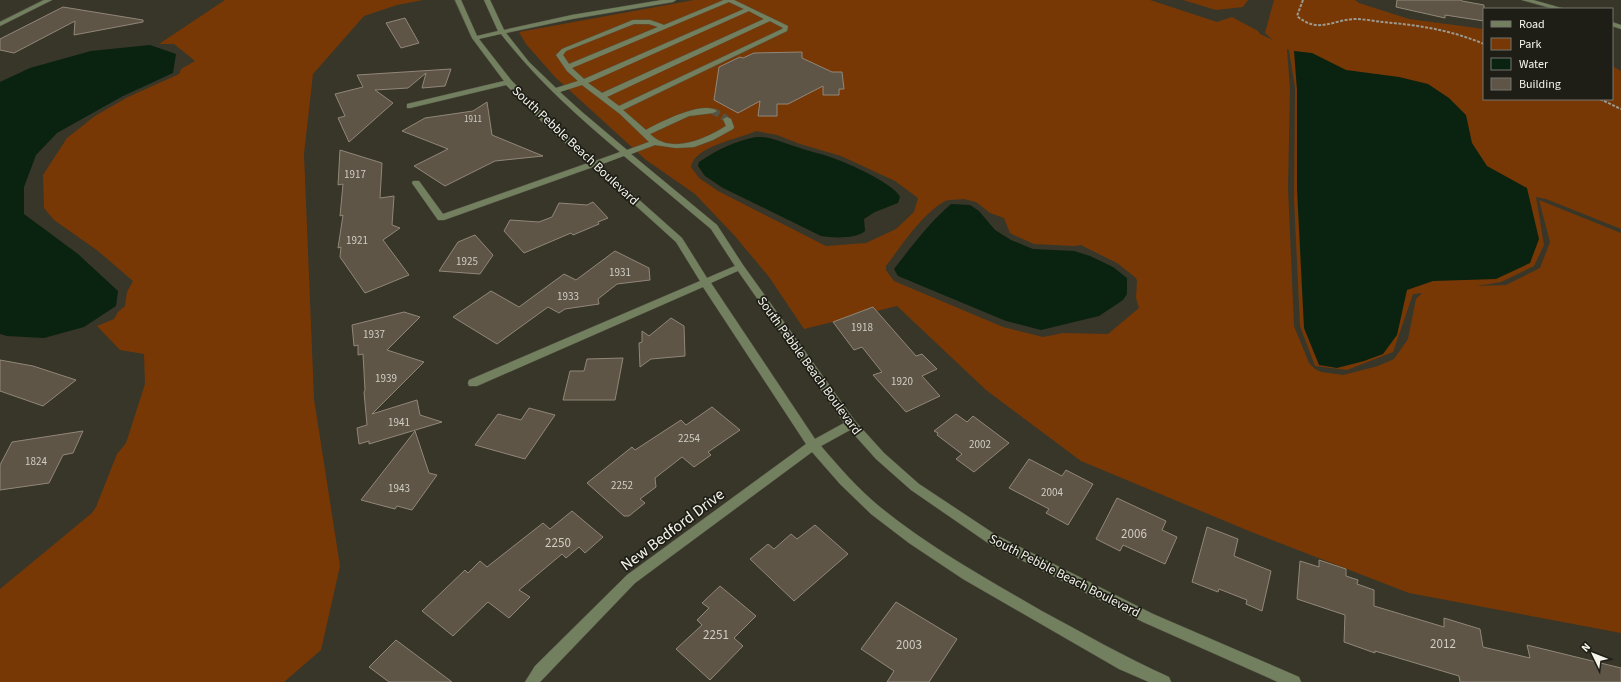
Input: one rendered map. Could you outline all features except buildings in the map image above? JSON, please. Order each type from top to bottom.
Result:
[{"type":"street","points":[[0,24],[49,0]]},
{"type":"street","name":"South Pebble Beach Boulevard","points":[[458,0],[475,38],[508,82],[550,124],[679,240],[705,282],[813,445],[844,481],[870,505],[919,544],[967,575],[1117,661],[1164,682]]},
{"type":"street","name":"South Pebble Beach Boulevard","points":[[488,0],[502,32],[527,63],[579,114],[628,153],[714,226],[740,267],[851,424],[880,456],[915,487],[992,539],[1148,618],[1294,682]]},
{"type":"street","points":[[475,38],[572,17],[673,0]]},
{"type":"street","points":[[569,67],[729,0],[786,27],[785,30],[619,109]]},
{"type":"street","points":[[1526,0],[1558,8]]},
{"type":"street","points":[[555,91],[584,82],[749,9]]},
{"type":"street","points":[[602,96],[769,19]]},
{"type":"street","points":[[654,143],[619,109],[584,82],[559,55],[564,50],[633,22],[650,22],[664,27]]},
{"type":"street","points":[[410,106],[508,82]]},
{"type":"street","points":[[646,134],[666,122],[685,114],[701,110],[713,111]]},
{"type":"street","points":[[416,183],[441,218],[654,143],[674,147],[688,146],[713,138],[730,127],[727,118]]},
{"type":"street","points":[[473,382],[740,267]]},
{"type":"street","name":"New Bedford Drive","points":[[532,682],[540,671],[631,579],[813,445],[851,424]]},
{"type":"path","points":[[1303,0],[1297,16],[1301,20],[1310,24],[1331,26],[1342,21],[1355,19],[1424,26],[1455,32],[1483,44]]},
{"type":"path","points":[[1602,100],[1621,109]]},
{"type":"green space","points":[[225,0],[423,0],[397,5],[364,16],[313,74],[304,154],[314,399],[340,566],[321,650],[284,682],[0,682],[0,589],[92,513],[96,507],[117,454],[126,443],[145,384],[144,354],[120,350],[97,326],[114,319],[118,312],[125,306],[127,292],[133,281],[98,251],[54,220],[44,208],[43,175],[67,138],[95,116],[128,97],[177,75],[180,73],[181,69],[195,61],[174,44],[159,44]]},
{"type":"green space","points":[[694,0],[1150,0],[1217,22],[1232,17],[1273,40],[1265,33],[1274,0],[1355,0],[1359,3],[1409,19],[1483,29],[1483,100],[1613,100],[1613,67],[1621,71],[1621,229],[1546,199],[1536,197],[1544,245],[1534,266],[1501,282],[1477,286],[1506,285],[1540,268],[1550,242],[1539,200],[1621,233],[1621,633],[1409,593],[1249,531],[1081,461],[986,390],[897,306],[804,329],[769,277],[734,235],[695,194],[646,160],[555,77],[526,44],[519,32]],"holes":[[[1287,49],[1289,50],[1295,88],[1294,200],[1300,326],[1315,366],[1347,370],[1393,352],[1413,294],[1422,293],[1416,299],[1408,339],[1394,359],[1378,366],[1343,375],[1321,372],[1315,369],[1309,363],[1294,326],[1288,187],[1290,89]],[[756,131],[777,135],[800,144],[841,156],[895,181],[918,198],[914,212],[896,229],[866,243],[826,246],[718,191],[699,178],[691,167],[694,160],[700,154],[708,148],[718,144]],[[964,199],[976,202],[990,213],[1004,218],[1010,233],[1034,244],[1081,245],[1117,263],[1136,278],[1136,298],[1139,308],[1108,334],[1063,333],[1043,337],[1003,327],[894,281],[886,270],[886,266],[913,230],[928,214],[945,201]]]},
{"type":"green space","points":[[1183,0],[1248,0],[1243,7],[1216,10]]},
{"type":"water","points":[[150,45],[176,54],[173,73],[123,96],[57,133],[36,155],[24,187],[24,214],[78,254],[118,291],[116,306],[84,327],[44,338],[7,336],[0,334],[0,82],[30,68],[91,51]]},
{"type":"water","points":[[1294,51],[1312,53],[1346,70],[1399,77],[1428,84],[1449,98],[1466,115],[1472,143],[1487,166],[1527,188],[1539,239],[1530,263],[1496,279],[1433,281],[1407,290],[1397,335],[1383,354],[1337,368],[1319,365],[1304,328],[1297,189],[1297,90]]},
{"type":"water","points":[[756,137],[776,140],[828,156],[853,166],[890,186],[900,197],[898,203],[875,212],[864,219],[865,231],[861,234],[850,237],[821,236],[723,188],[705,176],[698,166],[699,162],[719,150]]},
{"type":"water","points":[[951,204],[970,205],[979,211],[995,230],[1011,240],[1033,249],[1074,251],[1090,256],[1113,267],[1127,278],[1127,294],[1123,300],[1099,316],[1041,330],[1006,321],[898,276],[894,269],[928,227]]},
{"type":"tunnel","points":[[713,111],[727,119]]}]
